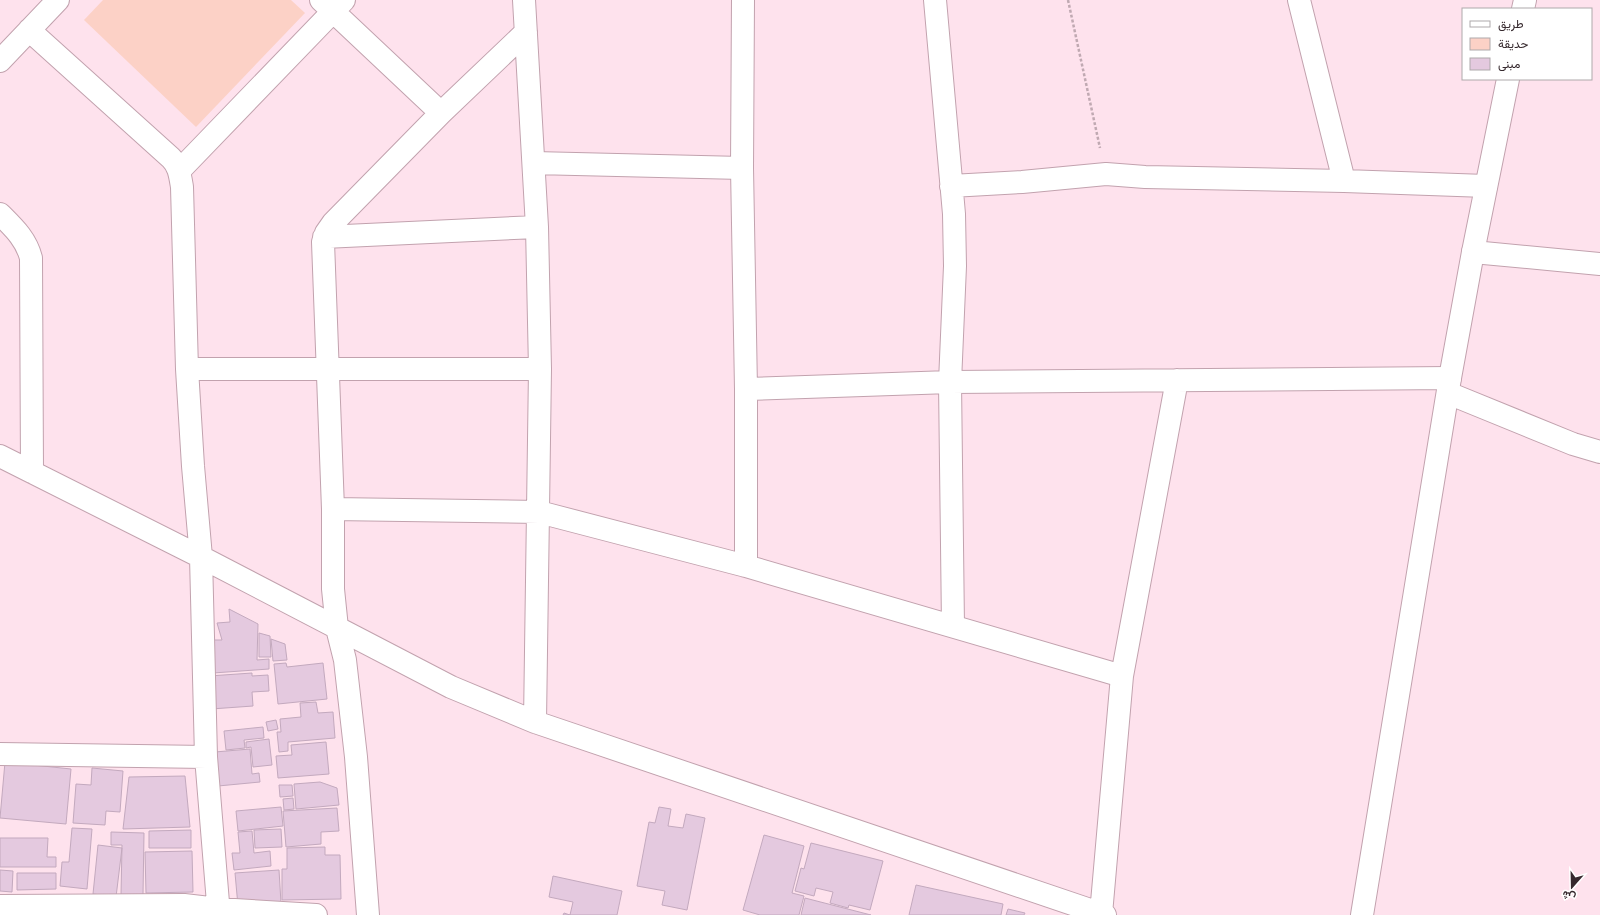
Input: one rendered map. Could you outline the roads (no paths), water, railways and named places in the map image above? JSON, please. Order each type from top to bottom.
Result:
[{"type":"street","points":[[0,61],[58,0]]},
{"type":"street","points":[[524,0],[537,227],[540,368],[535,722]]},
{"type":"street","points":[[743,0],[742,168],[746,389],[746,566]]},
{"type":"street","points":[[935,0],[954,214],[955,266],[950,382],[953,626]]},
{"type":"street","points":[[1299,0],[1344,181]]},
{"type":"street","points":[[179,171],[333,4],[441,113]]},
{"type":"street","points":[[29,30],[171,158],[179,171],[182,187],[187,369],[193,466],[201,557],[206,757],[219,912]]},
{"type":"street","points":[[368,915],[356,757],[345,660],[337,628],[333,589],[333,509],[322,252],[324,237],[333,223],[441,113],[526,32]]},
{"type":"street","points":[[1362,915],[1449,386],[1473,252],[1508,80]]},
{"type":"street","points":[[534,164],[742,168]]},
{"type":"street","points":[[951,186],[1022,182],[1106,174],[1144,177],[1344,181],[1486,186]]},
{"type":"street","points":[[0,214],[22,236],[29,248],[31,258],[32,472]]},
{"type":"street","points":[[324,237],[537,227]]},
{"type":"street","points":[[1473,252],[1600,264]]},
{"type":"street","points":[[187,369],[540,368]]},
{"type":"street","points":[[746,389],[950,382],[1177,380],[1449,386],[1573,444],[1600,452]]},
{"type":"street","points":[[0,456],[201,557],[451,686],[535,722],[1103,914],[1122,676],[1177,380]]},
{"type":"street","points":[[333,509],[539,512],[746,566],[1122,676]]},
{"type":"street","points":[[0,754],[206,757]]},
{"type":"street","points":[[0,906],[184,904],[219,912],[316,915]]}]
